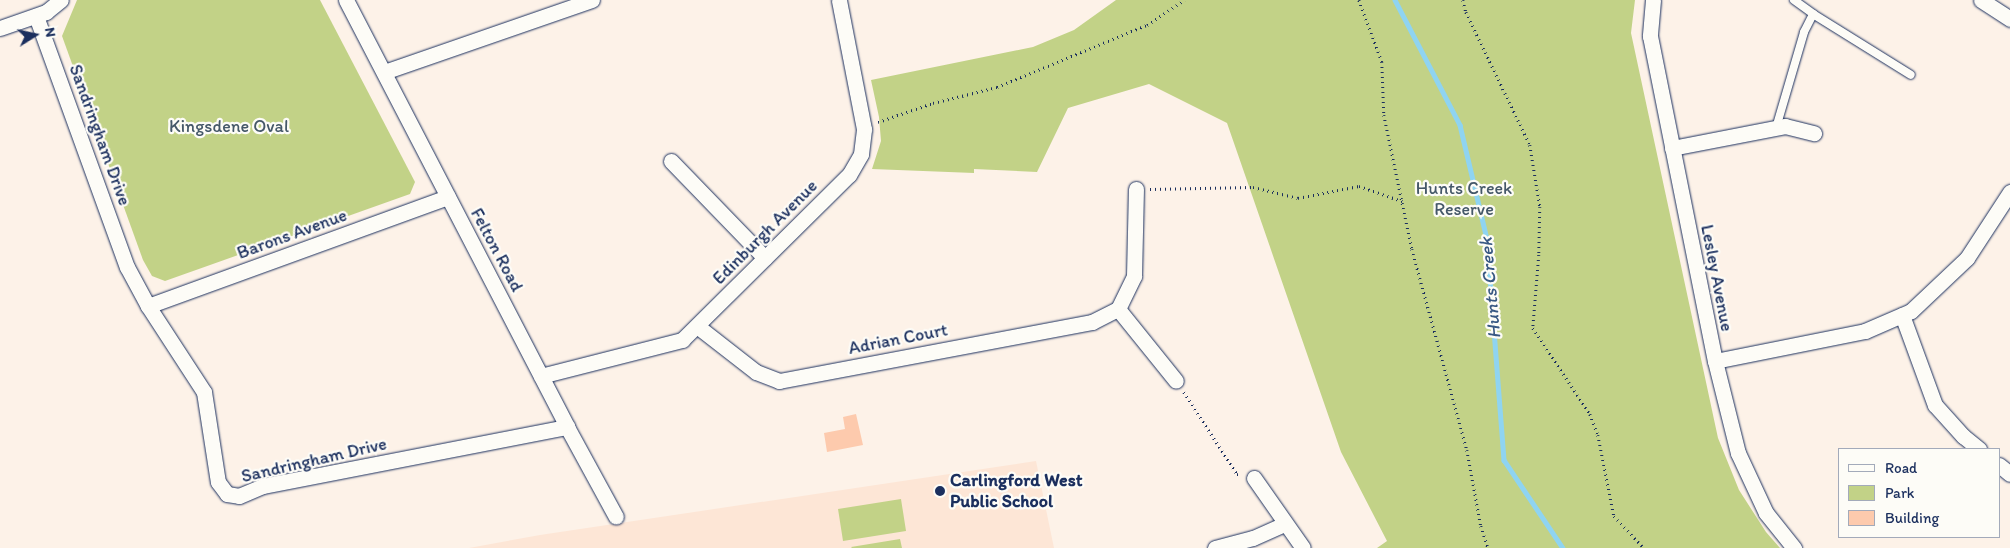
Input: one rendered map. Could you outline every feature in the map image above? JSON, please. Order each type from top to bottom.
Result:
[{"type":"street","points":[[0,28],[46,12],[61,0]]},
{"type":"street","name":"Felton Road","points":[[346,0],[567,427],[616,517]]},
{"type":"street","points":[[384,72],[592,0]]},
{"type":"street","name":"Edinburgh Avenue","points":[[541,376],[682,340],[856,166],[864,142],[864,126],[839,0]]},
{"type":"street","name":"Lesley Avenue","points":[[1653,0],[1650,36],[1715,361],[1738,453],[1766,513],[1794,548]]},
{"type":"street","points":[[1981,0],[2010,19]]},
{"type":"street","name":"Sandringham Drive","points":[[36,16],[127,267],[148,306],[204,392],[218,482],[222,489],[233,496],[239,496],[263,486],[567,427]]},
{"type":"street","points":[[1672,148],[1785,126],[1814,133]]},
{"type":"street","points":[[671,161],[765,258]]},
{"type":"street","points":[[1136,190],[1134,276],[1118,309],[1176,381]]},
{"type":"street","points":[[1715,361],[1865,331],[1911,311],[1967,258],[2010,192]]},
{"type":"street","name":"Barons Avenue","points":[[148,306],[448,197]]},
{"type":"street","name":"Adrian Court","points":[[697,326],[756,372],[779,381],[1092,322],[1118,309]]},
{"type":"street","points":[[1902,315],[1935,405],[1963,436],[1978,448]]},
{"type":"street","points":[[2000,466],[2010,474]]},
{"type":"street","points":[[1254,478],[1303,548]]},
{"type":"street","points":[[1215,548],[1253,538],[1285,524]]},
{"type":"lane","points":[[1794,0],[1813,14],[1911,75]]},
{"type":"lane","points":[[1776,128],[1804,32],[1813,14]]},
{"type":"path","points":[[864,126],[933,102],[1006,83],[1147,25],[1184,0]]},
{"type":"path","points":[[1358,0],[1382,62],[1384,115],[1412,249],[1467,450],[1481,526],[1488,548]]},
{"type":"path","points":[[1463,0],[1466,12],[1530,145],[1540,207],[1539,255],[1533,328],[1590,414],[1598,435],[1614,516],[1644,548]]},
{"type":"path","points":[[1136,190],[1253,187],[1298,198],[1359,186],[1402,201]]},
{"type":"path","points":[[1176,381],[1237,474],[1254,478]]},
{"type":"shaded area","name":"Carlingford West Public School","points":[[1036,461],[1054,548],[469,548],[540,535]]},
{"type":"green space","name":"Kingsdene Oval","points":[[77,0],[320,0],[415,182],[410,194],[165,281],[152,276],[143,260],[62,36]]},
{"type":"green space","name":"Hunts Creek Reserve","points":[[1116,0],[1635,0],[1631,33],[1718,438],[1739,490],[1766,532],[1780,548],[1377,548],[1387,541],[1341,452],[1227,123],[1149,84],[1068,108],[1037,172],[974,169],[974,173],[872,169],[881,141],[879,117],[871,80],[1033,47],[1074,30]]},
{"type":"green space","points":[[901,499],[906,531],[843,541],[838,509]]},
{"type":"green space","points":[[900,539],[902,548],[851,547]]},
{"type":"building","points":[[856,414],[863,445],[827,452],[824,433],[845,429],[843,417]]},
{"type":"waterway","name":"Hunts Creek","points":[[1395,0],[1460,125],[1487,239],[1504,460],[1563,548]]},
{"type":"place","name":"Carlingford West Public School","points":[[940,491]]}]
